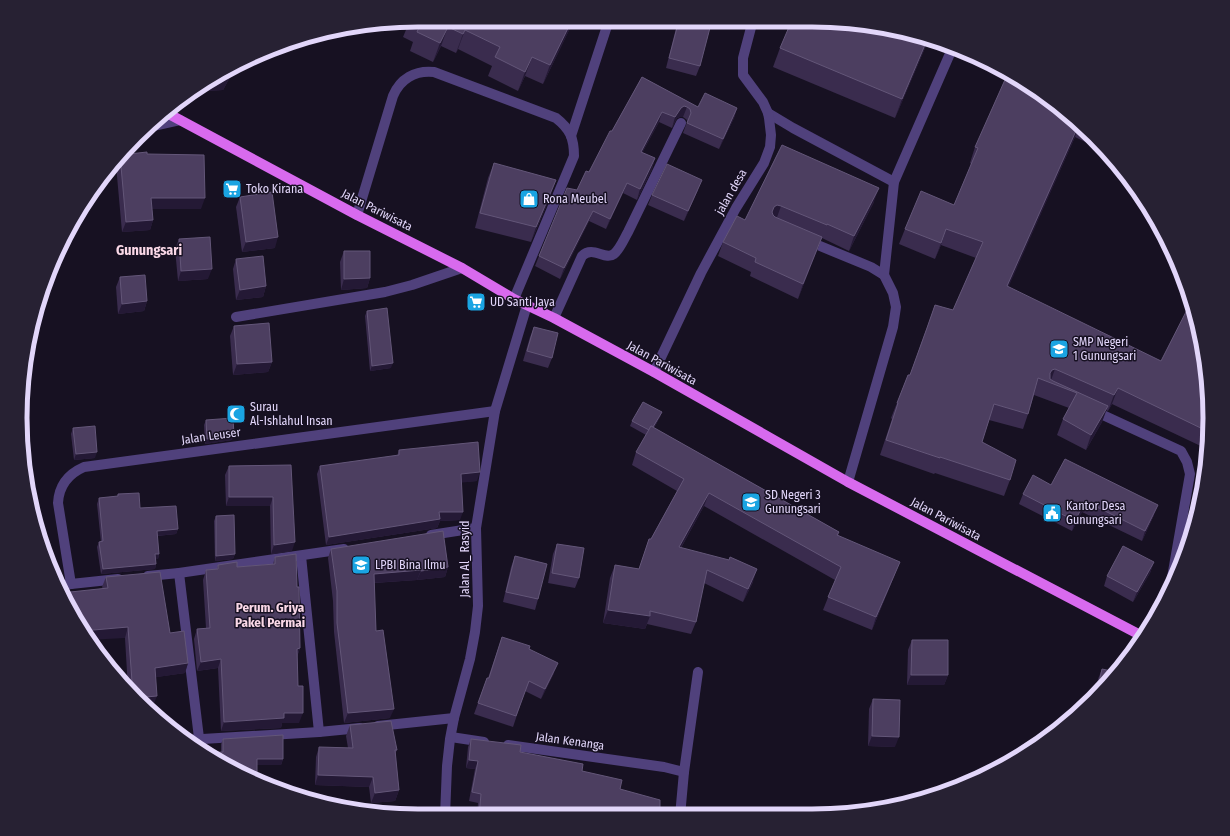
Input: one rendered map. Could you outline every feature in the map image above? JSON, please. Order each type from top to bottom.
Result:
[{"type":"main road","name":"Jalan Pariwisata","points":[[171,115],[357,215],[462,268],[514,299],[554,318],[654,372],[848,482],[1138,633]]},
{"type":"street","points":[[571,136],[607,27]]},
{"type":"street","name":"jalan desa","points":[[654,372],[701,273],[736,208],[764,163],[770,147],[771,135],[768,113],[763,102],[743,75],[743,58],[751,27]]},
{"type":"street","points":[[884,275],[894,182],[950,53]]},
{"type":"street","points":[[357,215],[395,91],[402,82],[417,73],[422,71],[434,72],[556,118],[566,126],[571,136],[574,150],[572,162],[514,299]]},
{"type":"street","points":[[768,113],[894,182]]},
{"type":"street","points":[[159,125],[180,120]]},
{"type":"street","points":[[554,318],[582,256],[593,251],[611,255],[614,254],[618,248],[628,232],[681,122]]},
{"type":"street","points":[[801,238],[871,267],[884,275],[893,293],[896,307],[893,327],[848,482]]},
{"type":"street","points":[[236,317],[385,292],[412,285],[462,268]]},
{"type":"street","name":"Jalan Al_ Rasyid","points":[[445,809],[447,766],[454,718],[470,658],[475,632],[478,600],[476,528],[495,411],[527,305]]},
{"type":"street","points":[[1086,408],[1181,451],[1187,462],[1190,474],[1174,565]]},
{"type":"street","name":"Jalan Leuser","points":[[71,584],[58,497],[65,480],[73,472],[84,467],[495,411]]},
{"type":"street","points":[[423,536],[476,528]]},
{"type":"street","points":[[140,577],[301,556],[354,547]]},
{"type":"street","points":[[301,556],[319,732]]},
{"type":"street","points":[[179,572],[199,738]]},
{"type":"street","points":[[64,585],[125,578]]},
{"type":"street","points":[[681,809],[684,772],[698,672]]},
{"type":"street","points":[[195,739],[319,732],[454,718]]},
{"type":"street","name":"Jalan Kenanga","points":[[451,737],[664,767],[684,772]]},
{"type":"building","points":[[419,27],[448,27],[440,43],[417,32]]},
{"type":"building","points":[[448,27],[569,27],[550,65],[532,57],[525,72],[495,57],[500,47],[465,30],[463,34]]},
{"type":"building","points":[[677,27],[710,27],[700,66],[669,58]]},
{"type":"building","points":[[789,27],[863,30],[925,44],[902,99],[780,48]]},
{"type":"building","points":[[642,77],[698,107],[705,93],[737,108],[723,139],[687,123],[691,113],[690,109],[687,107],[684,106],[681,108],[675,117],[662,112],[641,152],[655,158],[640,189],[627,183],[610,219],[593,211],[564,268],[539,256],[567,188],[577,190],[586,171],[589,172],[610,131],[612,131]]},
{"type":"building","points":[[1006,78],[1050,108],[1076,130],[1007,286],[1161,361],[1187,309],[1200,367],[1203,429],[1118,388],[1114,395],[1055,369],[1050,373],[1050,379],[1108,406],[1091,435],[1063,419],[1077,393],[1038,378],[1028,414],[994,404],[982,442],[1016,460],[1010,480],[886,440],[897,403],[908,375],[910,375],[935,305],[953,310],[983,242],[946,229],[941,243],[905,229],[921,191],[954,205],[978,148],[975,147]]},
{"type":"building","points":[[782,145],[879,188],[854,236],[781,206],[777,205],[774,207],[772,212],[775,217],[822,237],[803,284],[755,262],[756,258],[723,242],[737,216],[745,220]]},
{"type":"building","points":[[147,152],[147,154],[204,155],[205,198],[151,198],[153,220],[126,222],[121,164],[130,154]]},
{"type":"building","points":[[494,163],[556,180],[536,227],[480,213]]},
{"type":"building","points":[[667,164],[702,180],[688,211],[652,195]]},
{"type":"building","points":[[272,192],[278,237],[246,242],[240,197]]},
{"type":"building","points":[[210,237],[212,269],[181,271],[179,239]]},
{"type":"building","points":[[344,251],[370,251],[370,278],[344,279]]},
{"type":"building","points":[[263,256],[266,286],[240,290],[236,259]]},
{"type":"building","points":[[145,275],[147,301],[122,304],[120,277]]},
{"type":"building","points":[[387,308],[393,363],[372,366],[367,311]]},
{"type":"building","points":[[269,323],[272,362],[237,364],[234,326]]},
{"type":"building","points":[[534,327],[558,333],[552,358],[527,351]]},
{"type":"building","points":[[643,402],[662,412],[653,427],[651,426],[649,430],[632,421]]},
{"type":"building","points":[[233,418],[234,435],[207,439],[206,420]]},
{"type":"building","points":[[95,426],[97,452],[76,454],[73,428]]},
{"type":"building","points":[[651,426],[839,532],[837,535],[900,562],[876,617],[828,597],[841,567],[709,493],[679,547],[729,560],[730,557],[757,569],[748,589],[707,570],[696,622],[650,611],[650,616],[608,610],[615,565],[639,569],[649,539],[651,539],[684,479],[636,452]]},
{"type":"building","points":[[478,442],[480,472],[461,474],[463,512],[439,512],[440,519],[329,537],[320,466],[399,455],[399,450]]},
{"type":"building","points":[[1065,459],[1158,505],[1145,531],[1085,501],[1075,521],[1023,494],[1033,475],[1051,485]]},
{"type":"building","points":[[291,465],[295,542],[274,545],[273,497],[229,497],[229,466]]},
{"type":"building","points":[[139,493],[140,508],[176,506],[178,529],[157,531],[159,554],[155,554],[156,564],[103,569],[99,542],[103,541],[99,498],[118,496],[118,494]]},
{"type":"building","points":[[234,515],[235,554],[216,556],[216,516]]},
{"type":"building","points":[[443,531],[448,567],[421,571],[374,574],[376,631],[383,630],[394,709],[348,713],[337,623],[337,591],[331,549]]},
{"type":"building","points":[[557,544],[584,548],[579,578],[552,573]]},
{"type":"building","points":[[1123,546],[1154,562],[1137,592],[1107,576]]},
{"type":"building","points":[[296,554],[297,587],[299,587],[300,648],[297,649],[298,686],[303,686],[303,713],[284,713],[284,718],[224,722],[221,659],[201,662],[197,629],[210,628],[206,570],[218,569],[218,565],[237,562],[237,567],[275,564],[275,557]]},
{"type":"building","points":[[515,556],[547,564],[538,599],[506,592]]},
{"type":"building","points":[[160,572],[170,633],[184,631],[188,663],[155,668],[157,696],[145,697],[132,684],[128,627],[90,630],[68,592],[108,588],[106,577]]},
{"type":"building","points":[[502,637],[530,646],[529,649],[558,663],[545,689],[529,681],[516,716],[478,703],[487,678],[489,678]]},
{"type":"building","points":[[912,640],[948,640],[948,675],[911,675]]},
{"type":"building","points":[[1102,669],[1110,671],[1106,676],[1099,683]]},
{"type":"building","points":[[873,699],[900,700],[899,737],[872,736]]},
{"type":"building","points":[[391,721],[397,750],[395,750],[399,790],[375,793],[373,777],[318,775],[319,747],[353,748],[350,725]]},
{"type":"building","points":[[283,735],[283,759],[257,759],[257,774],[215,752],[223,752],[223,739]]},
{"type":"building","points":[[471,739],[521,745],[520,752],[583,764],[582,771],[622,780],[620,789],[660,800],[660,809],[480,809],[481,794],[472,792],[478,761],[469,760]]},
{"type":"place","name":"Toko Kirana","points":[[232,189]]},
{"type":"place","name":"Rona Meubel","points":[[529,199]]},
{"type":"place","name":"UD Santi Jaya","points":[[476,302]]},
{"type":"place","name":"SMP Negeri 1 Gunungsari","points":[[1059,349]]},
{"type":"place","name":"Surau Al-Ishlahul Insan","points":[[236,414]]},
{"type":"place","name":"SD Negeri 3 Gunungsari","points":[[751,502]]},
{"type":"place","name":"Kantor Desa Gunungsari","points":[[1052,513]]},
{"type":"place","name":"LPBI Bina Ilmu","points":[[361,565]]},
{"type":"district","name":"Gunungsari","points":[[149,250]]},
{"type":"district","name":"Perum. Griya Pakel Permai","points":[[270,614]]}]
